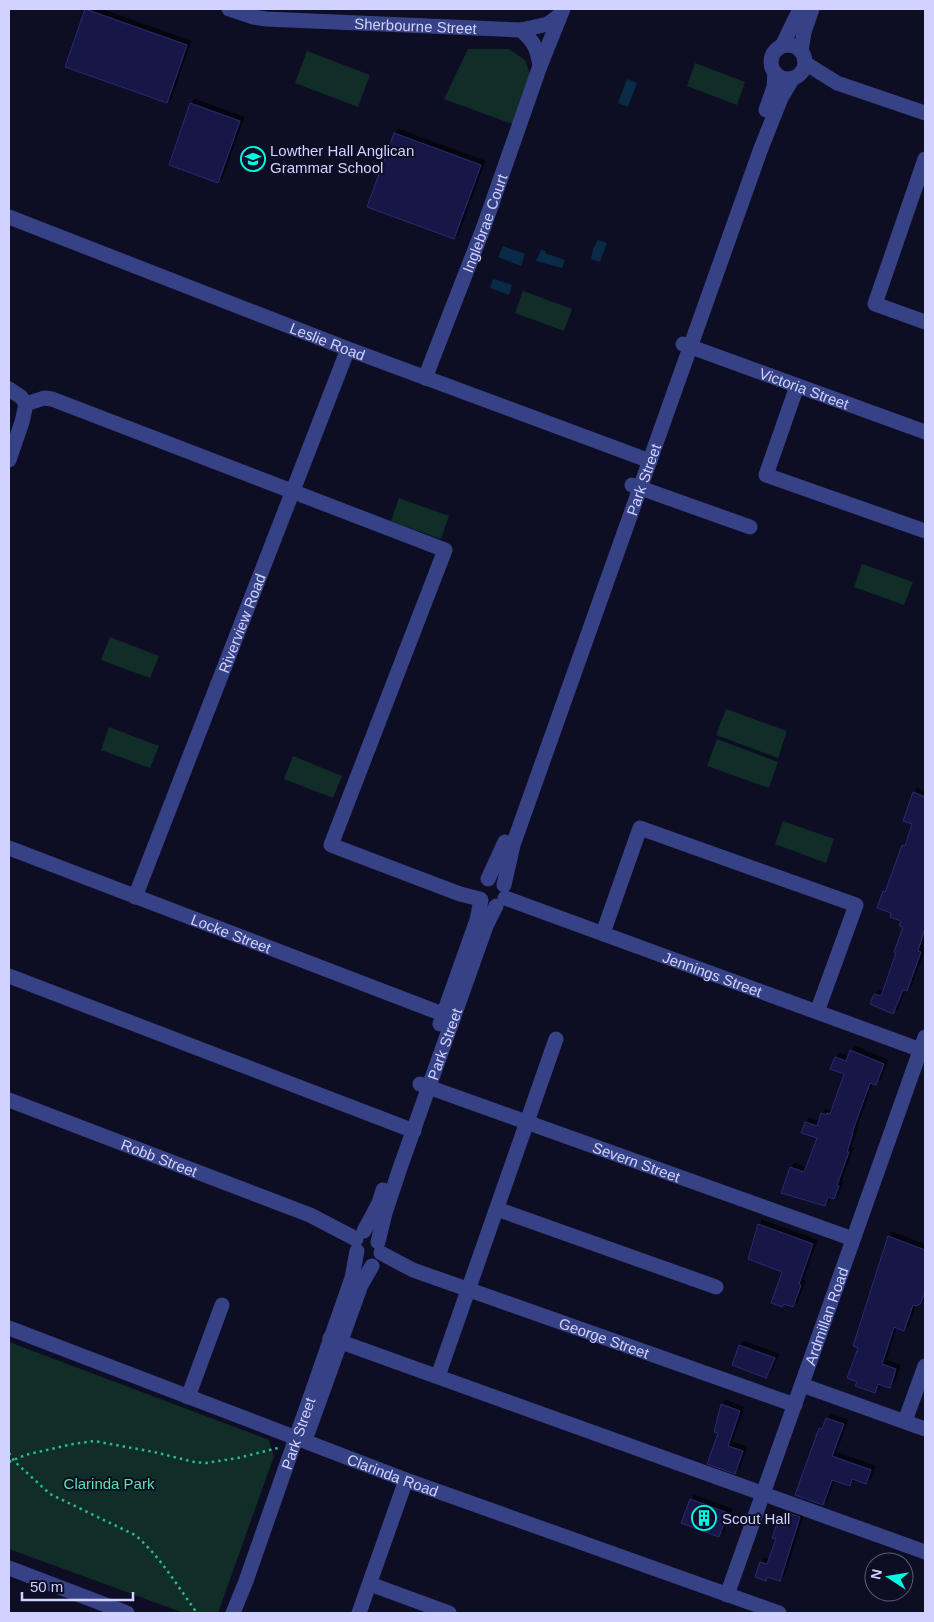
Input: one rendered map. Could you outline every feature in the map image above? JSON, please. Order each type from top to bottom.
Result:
[{"type":"street","name":"Sherbourne Street","points":[[230,9],[253,17],[266,19],[521,30],[548,24],[562,12]]},
{"type":"street","points":[[782,46],[800,9]]},
{"type":"street","points":[[794,78],[800,74],[804,32],[812,9]]},
{"type":"street","name":"Inglebrae Court","points":[[426,378],[483,229],[540,66],[562,12]]},
{"type":"street","points":[[521,30],[533,41],[540,66]]},
{"type":"street","points":[[836,83],[803,57],[793,46],[782,46],[777,49],[772,58],[771,63],[775,73],[783,78],[836,83],[925,113]]},
{"type":"street","name":"Park Street","points":[[686,346],[774,87],[775,73]]},
{"type":"street","name":"Park Street","points":[[234,1613],[336,1340],[361,1285],[377,1256],[385,1213],[409,1129],[449,1016],[486,926],[502,896],[513,845],[645,460],[772,119],[781,98],[794,78]]},
{"type":"street","points":[[925,159],[875,304],[925,322]]},
{"type":"street","name":"Leslie Road","points":[[9,217],[348,349],[645,460]]},
{"type":"street","name":"Victoria Street","points":[[686,346],[925,432]]},
{"type":"street","name":"Riverview Road","points":[[135,898],[348,349]]},
{"type":"street","points":[[797,386],[766,476],[925,531]]},
{"type":"street","points":[[9,389],[21,397],[26,404],[9,460]]},
{"type":"street","points":[[26,404],[44,398],[52,399],[445,550],[331,845],[460,894],[480,899],[487,905],[502,896],[497,880],[488,880],[481,885],[479,889],[480,899]]},
{"type":"street","points":[[636,487],[750,527]]},
{"type":"street","name":"Park Street","points":[[488,880],[503,849],[636,487]]},
{"type":"street","points":[[603,933],[640,828],[856,905],[817,1012]]},
{"type":"street","name":"Locke Street","points":[[9,848],[135,898],[449,1016]]},
{"type":"street","name":"Jennings Street","points":[[502,896],[817,1012],[923,1043]]},
{"type":"street","name":"Park Street","points":[[449,1016],[477,920],[480,899]]},
{"type":"street","points":[[9,976],[409,1129]]},
{"type":"street","points":[[438,1376],[556,1038]]},
{"type":"street","name":"Ardmillan Road","points":[[727,1595],[923,1043]]},
{"type":"street","name":"Severn Street","points":[[424,1086],[853,1239]]},
{"type":"street","name":"Robb Street","points":[[9,1100],[310,1215],[360,1238]]},
{"type":"street","name":"Park Street","points":[[336,1340],[360,1238],[378,1203],[409,1129]]},
{"type":"street","points":[[497,1208],[716,1287]]},
{"type":"street","points":[[374,1235],[377,1256],[366,1263],[360,1238],[374,1235]]},
{"type":"street","name":"George Street","points":[[377,1256],[467,1290],[794,1405]]},
{"type":"street","points":[[188,1397],[222,1305]]},
{"type":"street","name":"Clarinda Road","points":[[9,1328],[406,1480],[779,1613]]},
{"type":"street","points":[[336,1340],[925,1552]]},
{"type":"street","points":[[905,1421],[925,1366]]},
{"type":"street","points":[[802,1385],[925,1428]]},
{"type":"street","name":"Park Street","points":[[245,1613],[300,1440]]},
{"type":"street","points":[[359,1613],[406,1480]]},
{"type":"street","points":[[9,1568],[128,1613]]},
{"type":"street","points":[[370,1584],[450,1613]]},
{"type":"path","points":[[9,1462],[25,1455],[94,1441],[206,1463],[238,1458],[279,1448]]},
{"type":"path","points":[[9,1453],[14,1461],[50,1494],[125,1530],[139,1539],[157,1559],[197,1613]]},
{"type":"green space","points":[[468,49],[509,49],[525,60],[531,77],[512,124],[444,99]]},
{"type":"green space","points":[[307,51],[370,75],[358,107],[295,83]]},
{"type":"green space","points":[[695,63],[745,82],[737,105],[687,86]]},
{"type":"green space","points":[[523,291],[572,309],[564,331],[515,313]]},
{"type":"green space","points":[[399,498],[449,516],[441,539],[391,521]]},
{"type":"green space","points":[[862,564],[913,582],[904,605],[854,587]]},
{"type":"green space","points":[[110,637],[159,656],[150,678],[101,660]]},
{"type":"green space","points":[[726,709],[787,731],[778,758],[716,735]]},
{"type":"green space","points":[[109,727],[159,746],[150,768],[101,750]]},
{"type":"green space","points":[[717,739],[778,762],[769,788],[707,766]]},
{"type":"green space","points":[[293,756],[342,776],[333,798],[284,779]]},
{"type":"green space","points":[[783,821],[834,839],[826,863],[775,844]]},
{"type":"green space","name":"Clarinda Park","points":[[9,1342],[269,1440],[274,1456],[218,1613],[184,1613],[9,1549]]},
{"type":"water","points":[[627,79],[637,83],[628,107],[618,103]]},
{"type":"water","points":[[598,240],[607,243],[600,262],[591,259],[593,249]]},
{"type":"water","points":[[503,246],[525,254],[521,266],[498,257]]},
{"type":"water","points":[[541,250],[565,260],[562,268],[536,261]]},
{"type":"water","points":[[493,279],[512,285],[509,295],[490,288]]},
{"type":"building","points":[[85,9],[187,45],[167,103],[65,67]]},
{"type":"building","points":[[190,103],[240,121],[218,183],[169,165]]},
{"type":"building","points":[[394,133],[481,165],[454,239],[367,207]]},
{"type":"building","points":[[913,792],[925,797],[925,928],[918,951],[921,952],[907,991],[903,990],[893,1014],[870,1004],[874,994],[881,996],[903,927],[899,926],[901,921],[890,917],[891,913],[877,908],[883,891],[885,892],[902,845],[905,846],[912,824],[903,821]]},
{"type":"building","points":[[850,1050],[884,1064],[876,1085],[870,1083],[852,1133],[847,1152],[849,1152],[834,1199],[828,1197],[825,1206],[781,1193],[790,1167],[804,1172],[817,1138],[801,1133],[805,1122],[817,1126],[821,1113],[830,1114],[844,1074],[830,1069],[835,1057],[846,1061]]},
{"type":"building","points":[[758,1224],[813,1244],[793,1307],[784,1304],[782,1307],[771,1303],[782,1272],[748,1259]]},
{"type":"building","points":[[888,1236],[925,1250],[925,1293],[920,1304],[913,1305],[904,1331],[894,1327],[882,1364],[896,1369],[890,1388],[878,1384],[875,1393],[855,1386],[857,1382],[847,1378],[858,1348],[853,1346]]},
{"type":"building","points":[[739,1345],[775,1358],[766,1378],[732,1365]]},
{"type":"building","points":[[721,1404],[740,1411],[728,1446],[743,1451],[735,1474],[707,1464],[718,1433],[714,1432]]},
{"type":"building","points":[[826,1418],[844,1424],[832,1456],[871,1470],[866,1484],[852,1479],[850,1486],[832,1480],[823,1505],[795,1495],[819,1428],[822,1429]]},
{"type":"building","name":"Scout Hall","points":[[690,1499],[728,1513],[719,1537],[681,1523]]},
{"type":"building","points":[[785,1512],[800,1517],[780,1581],[767,1577],[766,1581],[755,1577],[760,1562],[767,1564],[776,1539],[772,1538],[779,1518],[783,1520]]},
{"type":"place","name":"Lowther Hall Anglican Grammar School","points":[[253,159]]},
{"type":"place","name":"Scout Hall","points":[[704,1518]]}]
